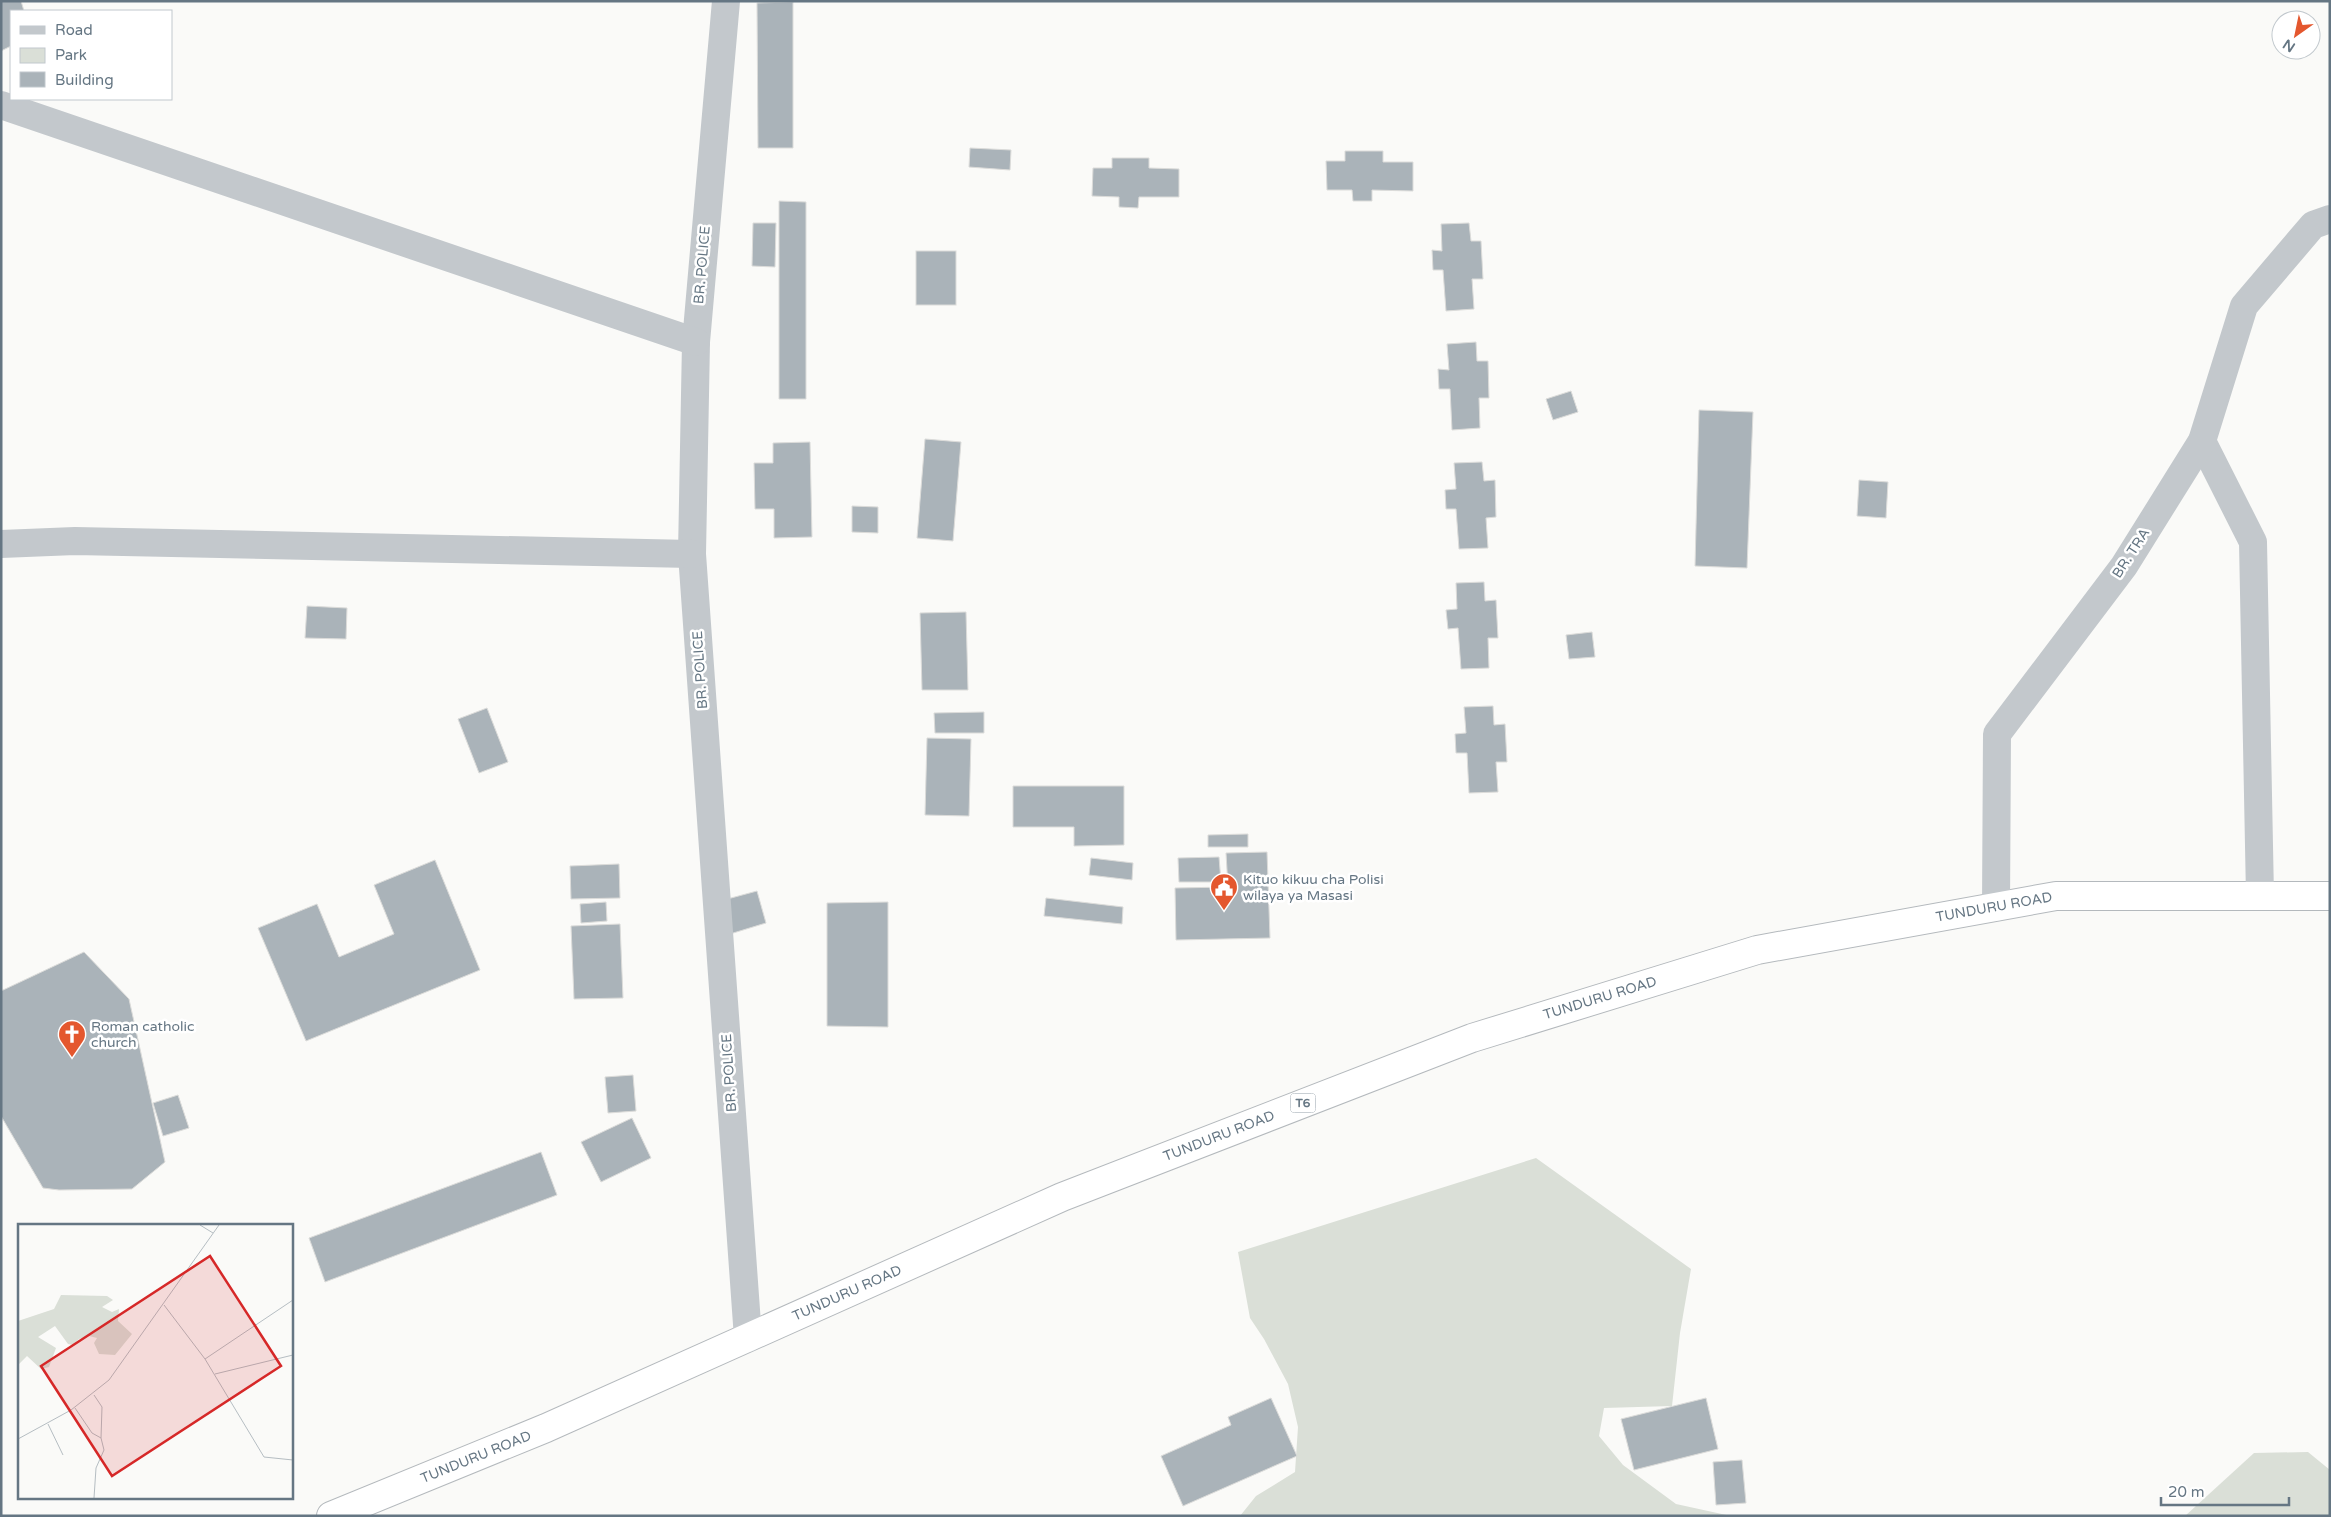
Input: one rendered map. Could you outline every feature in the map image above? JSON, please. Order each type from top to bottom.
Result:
[{"type":"highway","name":"TUNDURU ROAD","points":[[331,1516],[546,1428],[1062,1197],[1472,1038],[1757,950],[2056,896],[2330,896]]},
{"type":"street","name":"BR. POLICE","points":[[726,1],[696,342],[692,554],[748,1338]]},
{"type":"street","points":[[1,106],[696,342]]},
{"type":"street","name":"BR. TRA","points":[[1996,906],[1997,734],[2124,566],[2202,441],[2244,306],[2313,225],[2330,219]]},
{"type":"street","points":[[2202,441],[2253,542],[2260,896]]},
{"type":"street","points":[[1,544],[75,541],[692,554]]},
{"type":"green space","points":[[1536,1158],[1691,1269],[1680,1333],[1672,1406],[1604,1408],[1599,1436],[1623,1465],[1676,1504],[1731,1516],[1240,1516],[1256,1496],[1295,1472],[1298,1427],[1288,1384],[1264,1339],[1250,1318],[1238,1252]]},
{"type":"green space","points":[[2308,1452],[2330,1470],[2330,1516],[2185,1516],[2254,1453]]},
{"type":"building","points":[[1,1],[21,1],[24,10],[10,10],[10,46],[1,51]]},
{"type":"building","points":[[793,2],[793,148],[758,148],[757,3]]},
{"type":"building","points":[[970,148],[1011,150],[1010,170],[969,167]]},
{"type":"building","points":[[1345,151],[1383,151],[1383,162],[1413,162],[1413,191],[1372,190],[1372,201],[1353,201],[1352,190],[1327,190],[1326,161],[1345,161]]},
{"type":"building","points":[[1112,158],[1149,158],[1149,168],[1179,169],[1179,197],[1139,197],[1138,208],[1119,207],[1119,197],[1092,196],[1093,168],[1112,168]]},
{"type":"building","points":[[779,201],[806,202],[806,399],[779,399]]},
{"type":"building","points":[[753,223],[776,223],[775,267],[752,266]]},
{"type":"building","points":[[1469,223],[1471,241],[1481,241],[1483,279],[1472,279],[1474,309],[1446,311],[1443,270],[1433,270],[1432,250],[1442,251],[1441,224]]},
{"type":"building","points":[[916,251],[956,251],[956,305],[916,305]]},
{"type":"building","points":[[1476,342],[1477,361],[1488,361],[1489,398],[1479,398],[1480,428],[1452,430],[1450,389],[1439,389],[1438,369],[1449,370],[1447,344]]},
{"type":"building","points":[[1571,391],[1578,412],[1553,420],[1546,399]]},
{"type":"building","points":[[1699,410],[1753,412],[1747,568],[1695,566]]},
{"type":"building","points":[[925,439],[961,442],[953,541],[917,538]]},
{"type":"building","points":[[810,442],[812,537],[774,538],[774,509],[755,509],[754,463],[773,463],[773,443]]},
{"type":"building","points":[[1482,462],[1484,481],[1495,480],[1496,517],[1486,518],[1488,548],[1459,549],[1456,509],[1446,509],[1445,490],[1456,489],[1454,463]]},
{"type":"building","points":[[1859,480],[1888,482],[1886,518],[1857,516]]},
{"type":"building","points":[[852,506],[878,507],[878,533],[852,532]]},
{"type":"building","points":[[1484,582],[1485,601],[1496,600],[1498,638],[1488,638],[1489,668],[1461,669],[1458,628],[1448,629],[1446,610],[1457,609],[1456,583]]},
{"type":"building","points":[[307,606],[347,608],[346,639],[305,638]]},
{"type":"building","points":[[966,612],[968,690],[922,690],[920,613]]},
{"type":"building","points":[[1592,632],[1595,657],[1569,659],[1566,635]]},
{"type":"building","points":[[1493,706],[1494,725],[1505,724],[1507,762],[1496,762],[1498,792],[1469,793],[1467,753],[1456,753],[1455,734],[1466,733],[1464,707]]},
{"type":"building","points":[[487,708],[508,762],[479,773],[458,719]]},
{"type":"building","points":[[984,712],[984,733],[935,733],[934,713]]},
{"type":"building","points":[[927,738],[971,739],[969,816],[925,815]]},
{"type":"building","points":[[1013,786],[1124,786],[1124,845],[1074,846],[1074,827],[1013,827]]},
{"type":"building","points":[[1248,834],[1248,847],[1208,847],[1208,835]]},
{"type":"building","points":[[1267,852],[1270,938],[1176,940],[1175,888],[1228,887],[1226,853]]},
{"type":"building","points":[[1219,857],[1221,882],[1179,882],[1178,858]]},
{"type":"building","points":[[1091,858],[1133,863],[1132,880],[1089,875]]},
{"type":"building","points":[[435,860],[480,970],[306,1041],[258,928],[317,904],[339,957],[394,934],[374,885]]},
{"type":"building","points":[[619,864],[620,898],[571,899],[570,866]]},
{"type":"building","points":[[757,891],[766,923],[730,934],[720,901]]},
{"type":"building","points":[[1046,898],[1123,907],[1122,924],[1044,916]]},
{"type":"building","points":[[606,902],[607,921],[581,923],[580,904]]},
{"type":"building","points":[[888,902],[888,1027],[827,1026],[827,903]]},
{"type":"building","points":[[620,924],[623,998],[574,999],[571,926]]},
{"type":"building","name":"Roman catholic church","points":[[84,952],[129,999],[165,1162],[132,1189],[59,1190],[43,1188],[1,1116],[1,991]]},
{"type":"building","points":[[633,1075],[636,1111],[608,1113],[605,1077]]},
{"type":"building","points":[[178,1095],[189,1128],[163,1136],[153,1103]]},
{"type":"building","points":[[632,1118],[651,1158],[601,1182],[581,1142]]},
{"type":"building","points":[[541,1152],[557,1195],[325,1282],[309,1238]]},
{"type":"building","points":[[1271,1398],[1297,1456],[1183,1506],[1161,1456],[1231,1425],[1228,1417]]},
{"type":"building","points":[[1706,1398],[1718,1449],[1634,1470],[1621,1419]]},
{"type":"building","points":[[1742,1460],[1746,1503],[1716,1505],[1713,1462]]},
{"type":"place","name":"Kituo kikuu cha Polisi wilaya ya Masasi","points":[[1224,911]]},
{"type":"place","name":"Roman catholic church","points":[[72,1058]]}]
